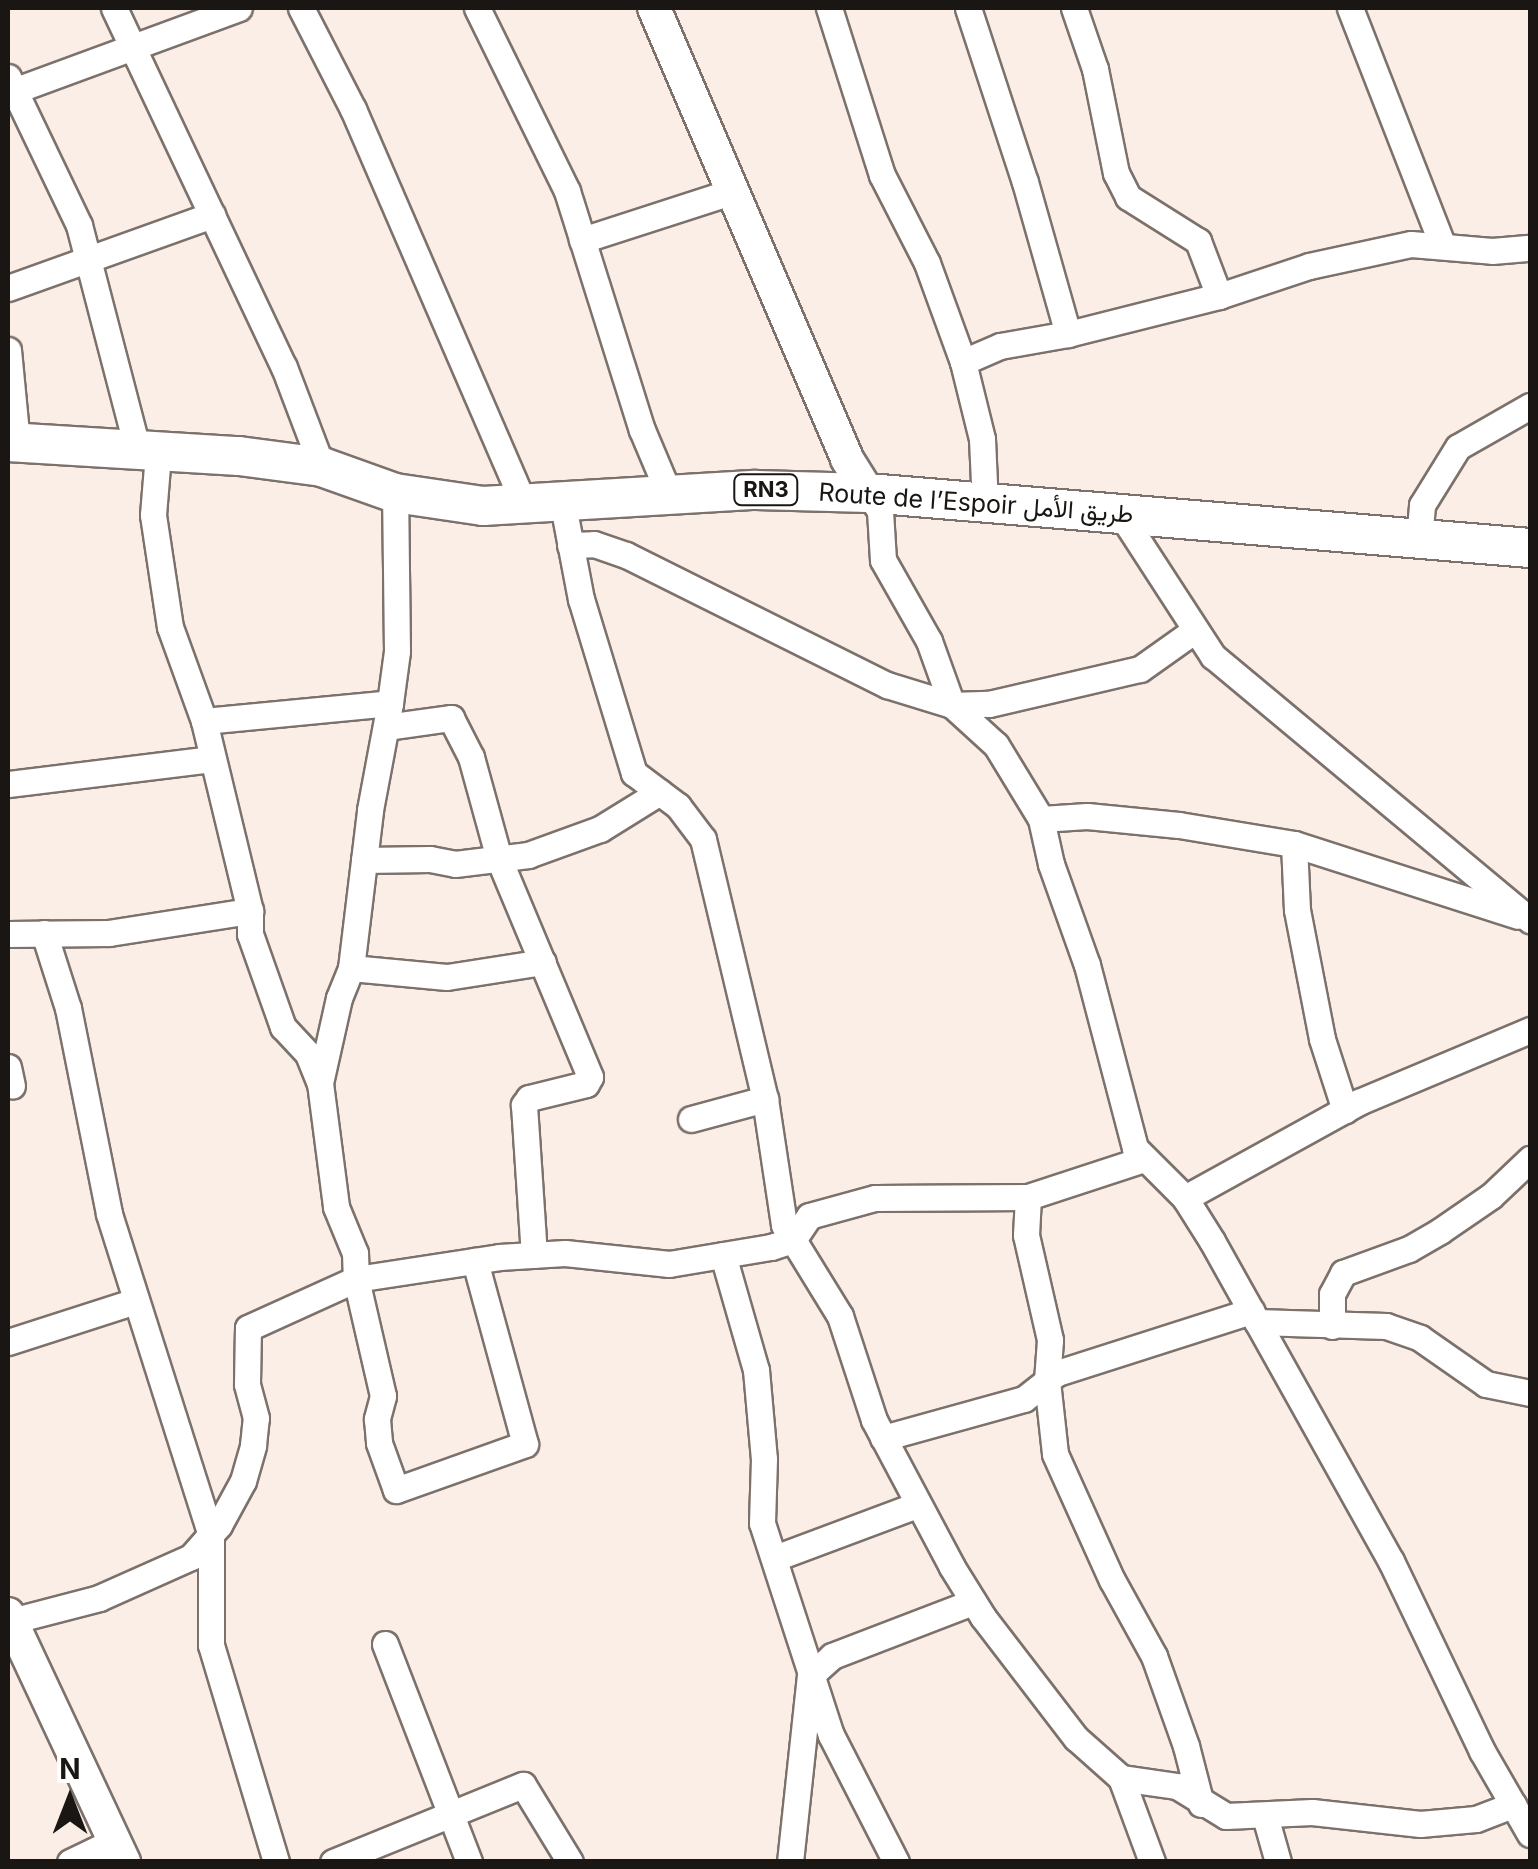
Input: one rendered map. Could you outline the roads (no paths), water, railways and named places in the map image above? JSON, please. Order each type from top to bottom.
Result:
[{"type":"highway","name":"Route de l’Espoir طريق الأمل","points":[[12,443],[322,466],[395,492],[446,503],[525,507],[669,494],[868,492],[1530,548]]},
{"type":"main road","points":[[654,8],[847,459],[868,492]]},
{"type":"main road","points":[[9,1618],[119,1851]]},
{"type":"street","points":[[114,8],[284,367],[322,466]]},
{"type":"street","points":[[239,8],[10,87],[79,225],[148,453],[160,577],[170,627],[204,721],[210,759],[250,911],[250,934],[283,1026],[308,1054],[320,1083],[336,1208],[355,1253],[356,1279],[382,1396],[377,1420],[380,1443],[396,1490],[525,1444],[474,1261]]},
{"type":"street","points":[[301,8],[353,109],[525,507]]},
{"type":"street","points":[[478,8],[567,191],[642,430],[669,494]]},
{"type":"street","points":[[829,8],[882,175],[927,263],[963,362],[982,439],[985,504]]},
{"type":"street","points":[[968,8],[1025,182],[1068,334]]},
{"type":"street","points":[[1074,8],[1095,68],[1116,173],[1128,196],[1198,242],[1220,296]]},
{"type":"street","points":[[1350,8],[1442,244]]},
{"type":"street","points":[[582,240],[734,192]]},
{"type":"street","points":[[8,288],[212,215]]},
{"type":"street","points":[[963,362],[1000,346],[1068,334],[1220,296],[1310,266],[1411,244],[1492,251],[1530,248]]},
{"type":"street","points":[[8,350],[12,443]]},
{"type":"street","points":[[1420,540],[1422,505],[1458,447],[1530,406]]},
{"type":"street","points":[[320,1083],[339,998],[351,968],[397,651],[395,492]]},
{"type":"street","points":[[868,492],[880,511],[884,560],[929,641],[952,705],[996,746],[1042,819],[1051,864],[1086,964],[1118,1100],[1134,1148],[1185,1198],[1254,1316],[1392,1562],[1482,1751],[1530,1834]]},
{"type":"street","points":[[563,505],[570,545],[634,773],[678,806],[703,839],[765,1099],[784,1225],[840,1316],[849,1354],[883,1438],[973,1602],[1076,1738],[1121,1778],[1152,1862]]},
{"type":"street","points":[[1120,513],[1213,656],[1530,920]]},
{"type":"street","points":[[570,545],[594,544],[626,555],[887,686],[952,705],[989,704],[1140,668],[1195,630]]},
{"type":"street","points":[[204,721],[388,715],[451,718],[471,758],[500,860],[590,1077],[586,1084],[530,1098],[524,1104],[534,1255]]},
{"type":"street","points":[[8,784],[210,759]]},
{"type":"street","points":[[364,860],[430,859],[455,864],[528,855],[600,829],[660,792]]},
{"type":"street","points":[[1042,819],[1086,816],[1179,825],[1294,844],[1530,920]]},
{"type":"street","points":[[1294,844],[1297,910],[1322,1040],[1344,1110]]},
{"type":"street","points":[[8,934],[109,933],[250,911]]},
{"type":"street","points":[[44,932],[68,1008],[109,1214],[211,1535],[214,1662],[276,1862]]},
{"type":"street","points":[[351,968],[390,975],[447,977],[543,962]]},
{"type":"street","points":[[1185,1198],[1344,1110],[1530,1030]]},
{"type":"street","points":[[691,1118],[765,1099]]},
{"type":"street","points":[[9,1618],[99,1598],[191,1557],[211,1535],[243,1481],[253,1445],[256,1418],[248,1384],[248,1328],[356,1279],[534,1255],[669,1264],[793,1240],[809,1216],[875,1198],[1028,1197],[1144,1159]]},
{"type":"street","points":[[1332,1326],[1332,1294],[1343,1273],[1408,1249],[1440,1231],[1491,1196],[1530,1160]]},
{"type":"street","points":[[1028,1197],[1026,1235],[1050,1340],[1047,1380],[1055,1454],[1112,1580],[1154,1656],[1186,1746],[1200,1804]]},
{"type":"street","points":[[723,1255],[756,1370],[764,1458],[762,1523],[831,1735],[896,1862]]},
{"type":"street","points":[[8,1342],[136,1301]]},
{"type":"street","points":[[883,1438],[1024,1399],[1057,1373],[1254,1316],[1332,1326],[1386,1326],[1420,1338],[1486,1384],[1530,1393]]},
{"type":"street","points":[[774,1558],[917,1505]]},
{"type":"street","points":[[790,1862],[810,1676],[832,1656],[973,1602]]},
{"type":"street","points":[[385,1644],[470,1862]]},
{"type":"street","points":[[1121,1778],[1177,1786],[1200,1804],[1226,1816],[1312,1812],[1420,1824],[1476,1818],[1513,1805]]},
{"type":"street","points":[[333,1862],[524,1785],[570,1862]]},
{"type":"street","points":[[1265,1816],[1278,1862]]},
{"type":"street","points":[[70,1862],[119,1851]]}]
